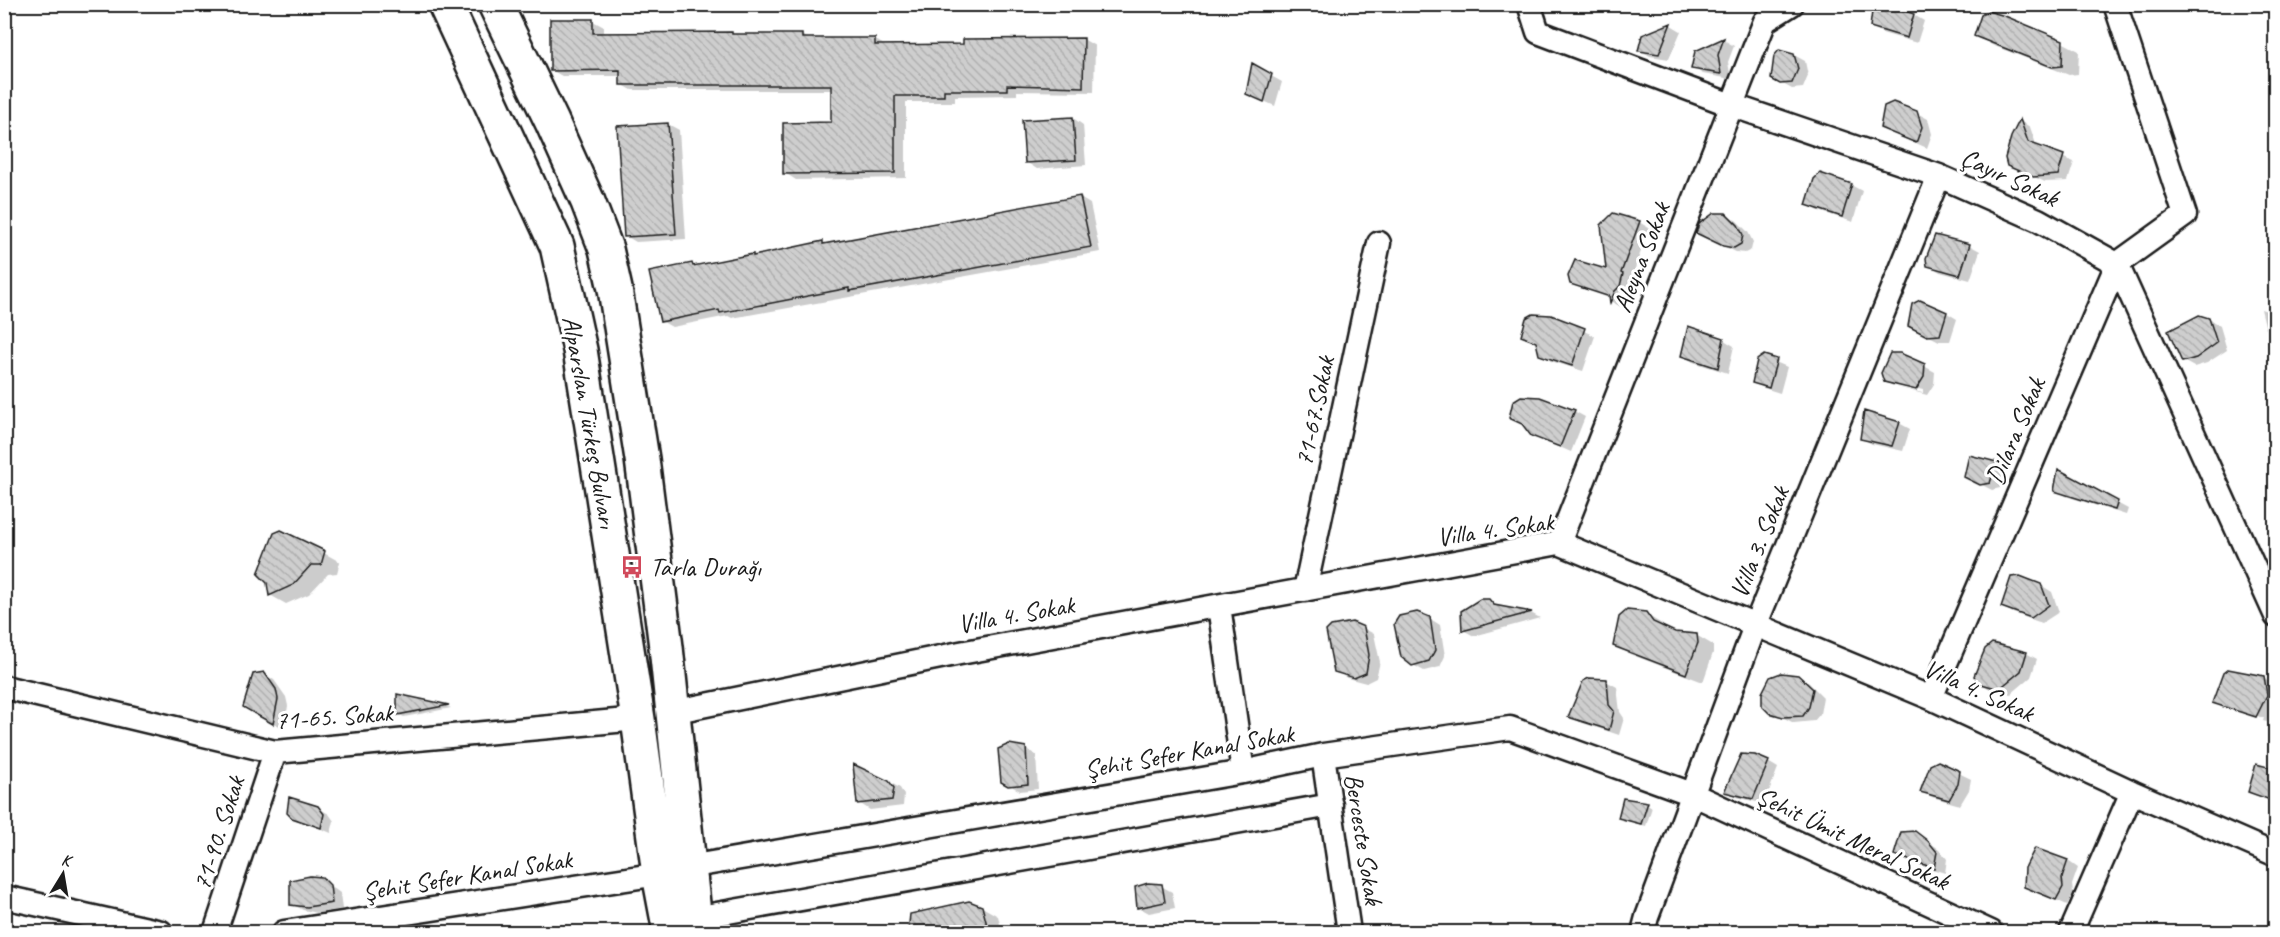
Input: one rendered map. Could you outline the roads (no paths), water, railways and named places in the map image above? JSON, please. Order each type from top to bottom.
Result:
[{"type":"street","name":"Alparslan Türkeş Bulvarı","points":[[445,4],[556,246],[580,350],[638,719],[674,870]]},
{"type":"street","name":"Alparslan Türkeş Bulvarı","points":[[495,4],[588,202],[606,249],[615,289],[642,459],[666,647],[672,712],[677,929]]},
{"type":"street","name":"Çayır Sokak","points":[[1529,4],[1538,32],[1731,105],[1940,176],[2038,220],[2117,264]]},
{"type":"street","name":"Aleyna Sokak","points":[[1559,543],[1765,21],[1792,4]]},
{"type":"street","points":[[2115,4],[2185,215],[2117,264],[2276,616]]},
{"type":"street","name":"Villa 3. Sokak","points":[[1643,933],[1755,626],[1940,176]]},
{"type":"street","name":"71-67.Sokak","points":[[1305,590],[1379,243]]},
{"type":"street","name":"Dilara Sokak","points":[[1931,698],[2117,264]]},
{"type":"street","name":"Villa 4. Sokak","points":[[672,712],[960,653],[1559,543],[1931,698],[2132,792],[2276,855]]},
{"type":"street","points":[[1219,606],[1243,772]]},
{"type":"street","name":"71-65. Sokak","points":[[4,687],[275,752],[638,719]]},
{"type":"street","name":"Şehit Sefer Kanal Sokak","points":[[284,933],[674,870],[1243,772],[1323,755],[1510,728],[1692,794]]},
{"type":"street","name":"71-90. Sokak","points":[[215,933],[275,752]]},
{"type":"street","name":"Berceste Sokak","points":[[1323,755],[1349,933]]},
{"type":"street","points":[[2071,933],[2132,792]]},
{"type":"street","name":"Şehit Ümit Meral Sokak","points":[[1692,794],[1990,933]]},
{"type":"street","points":[[677,929],[1331,806]]},
{"type":"street","points":[[4,897],[161,933]]},
{"type":"place","name":"Tarla Durağı","points":[[632,567]]}]
